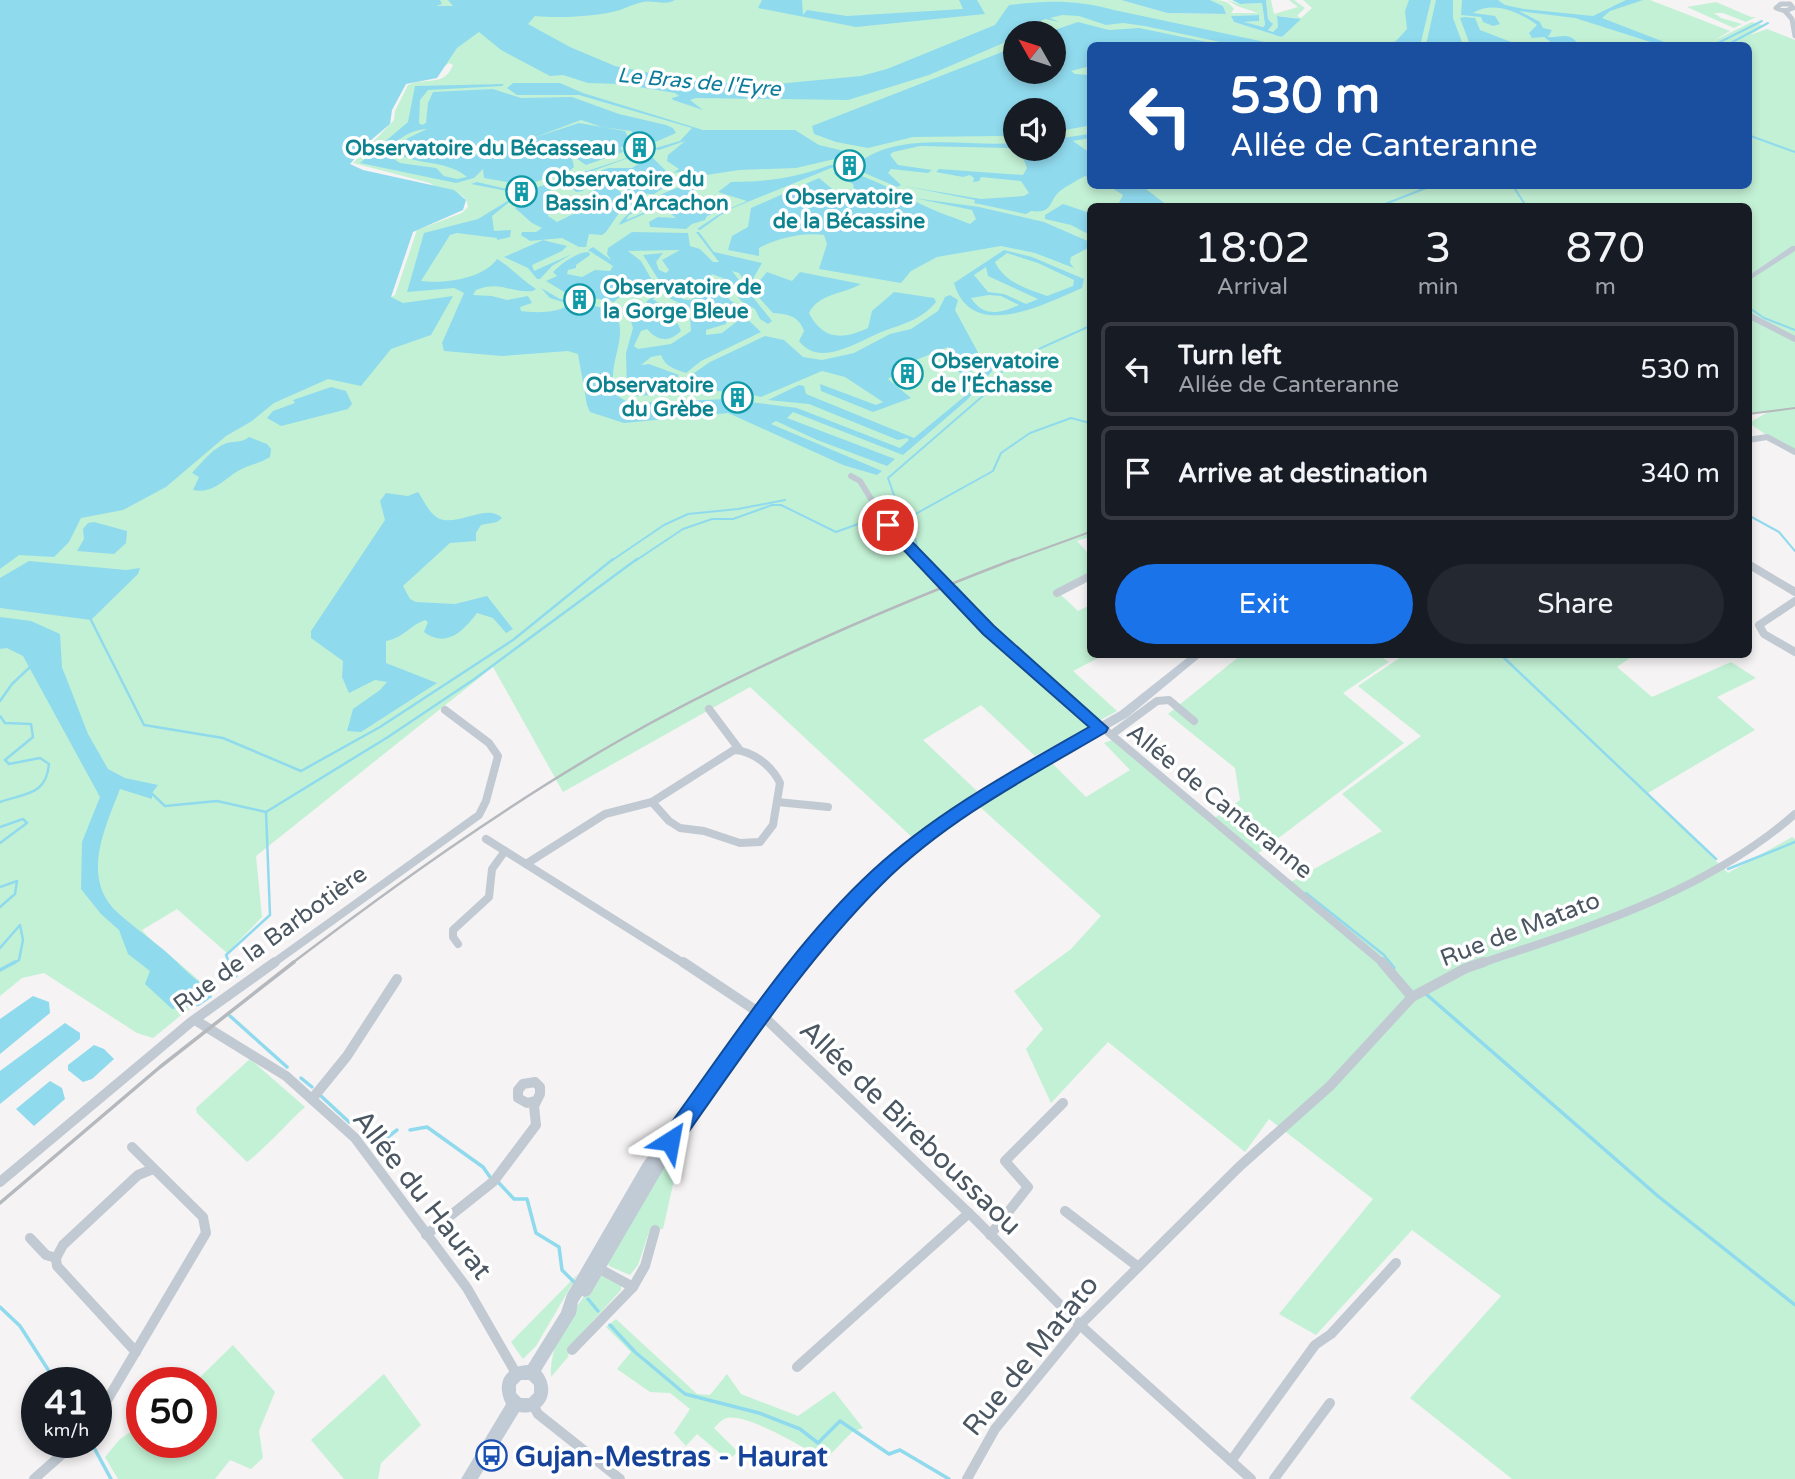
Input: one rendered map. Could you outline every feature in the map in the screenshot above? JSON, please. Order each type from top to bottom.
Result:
[{"type":"main road","points":[[1752,276],[1795,247]]},
{"type":"main road","points":[[514,1404],[509,1390],[525,1373],[568,1312],[660,1166],[670,1141],[761,1014],[825,931],[890,866],[1008,780],[1153,698],[1195,658]]},
{"type":"main road","points":[[514,1404],[523,1406],[532,1402],[541,1388],[539,1378],[525,1373]]},
{"type":"main road","points":[[469,1479],[514,1404]]},
{"type":"street","points":[[1789,16],[1795,36]]},
{"type":"street","points":[[1752,317],[1795,339]]},
{"type":"street","points":[[1752,438],[1758,435],[1776,439],[1795,452]]},
{"type":"street","name":"Allée de Canteranne","points":[[851,476],[860,481],[881,517],[989,630],[1101,728],[1379,958],[1412,997]]},
{"type":"street","points":[[1752,566],[1795,592]]},
{"type":"street","points":[[1057,593],[1087,578]]},
{"type":"street","points":[[1795,601],[1759,625],[1764,634],[1795,652]]},
{"type":"street","points":[[1115,732],[1153,698],[1169,700],[1194,721]]},
{"type":"street","points":[[709,709],[739,749]]},
{"type":"street","name":"Rue de la Barbotière","points":[[0,1182],[148,1055],[301,941],[479,815],[487,798],[498,756],[489,743],[445,710]]},
{"type":"street","points":[[526,864],[605,814],[652,802],[729,751],[739,749],[749,752],[776,775],[780,786],[772,831],[766,839],[755,843],[728,841],[704,831],[680,828],[652,802]]},
{"type":"street","points":[[777,802],[828,807]]},
{"type":"street","name":"Rue de Matato","points":[[967,1479],[995,1429],[1080,1325],[1137,1266],[1289,1120],[1330,1086],[1412,997],[1466,968],[1600,923],[1684,887],[1764,841],[1795,814]]},
{"type":"street","name":"Allée de Bireboussaou","points":[[486,839],[642,934],[761,1014],[969,1213],[1080,1325],[1251,1479]]},
{"type":"street","points":[[458,944],[453,937],[453,930],[489,897],[492,869],[505,851]]},
{"type":"street","points":[[312,1099],[334,1077],[397,979]]},
{"type":"street","name":"Allée du Haurat","points":[[195,1020],[259,1058],[312,1099],[359,1144],[467,1288],[525,1373]]},
{"type":"street","points":[[425,1235],[494,1181],[536,1125],[535,1101]]},
{"type":"street","points":[[990,1235],[1010,1214],[1013,1205],[1028,1187],[1005,1161],[1063,1103]]},
{"type":"street","points":[[112,1392],[206,1233],[203,1217],[132,1147]]},
{"type":"street","points":[[136,1352],[57,1266],[56,1258],[63,1245],[138,1175],[153,1169]]},
{"type":"street","name":"Rue de Matato","points":[[1065,1211],[1137,1266]]},
{"type":"street","points":[[797,1367],[969,1213]]},
{"type":"street","points":[[572,1350],[633,1287],[645,1266],[655,1230]]},
{"type":"street","points":[[30,1238],[46,1255],[56,1258]]},
{"type":"street","points":[[1231,1461],[1315,1345],[1331,1334],[1396,1263]]},
{"type":"street","points":[[595,1267],[633,1287]]},
{"type":"street","points":[[532,1402],[538,1414],[620,1479]]},
{"type":"street","points":[[1274,1479],[1330,1403]]},
{"type":"street","points":[[34,1479],[58,1458]]},
{"type":"green space","points":[[98,0],[452,0],[460,9],[453,15],[566,73],[749,85],[669,77],[591,59],[542,37],[495,0],[1121,0],[1167,13],[1225,14],[1223,6],[1210,0],[1214,0],[1229,4],[1234,9],[1231,13],[1258,13],[1227,0],[1240,4],[1262,3],[1265,26],[1259,27],[1244,22],[1259,21],[1258,15],[1231,16],[1234,22],[1282,37],[1296,18],[1277,16],[1278,27],[1274,32],[1268,30],[1272,22],[1268,19],[1266,0],[1271,0],[1274,14],[1298,7],[1289,0],[1294,0],[1305,8],[1297,16],[1301,18],[1312,8],[1303,0],[1650,0],[1730,31],[1713,41],[1752,22],[1765,26],[1750,35],[1767,29],[1795,40],[1795,455],[1752,425],[1752,421],[1768,412],[1752,414],[1752,203],[1087,203],[1087,538],[1077,541],[1087,552],[1087,581],[1061,595],[1078,611],[1087,606],[1087,658],[1098,658],[1073,671],[1117,711],[1035,756],[981,705],[923,740],[977,791],[913,838],[750,687],[563,792],[493,667],[256,856],[262,917],[227,953],[177,909],[142,930],[201,982],[212,997],[185,1012],[153,1038],[137,1033],[44,973],[22,978],[0,996],[0,91]],"holes":[[[449,63],[453,65],[450,72],[440,79],[408,85],[395,111],[394,120],[353,163],[430,183],[459,194],[467,201],[468,207],[462,213],[417,230],[395,295],[391,297],[337,145],[418,73],[439,70]],[[23,655],[62,667],[86,734],[74,743]]]},
{"type":"green space","points":[[1716,2],[1756,17],[1746,22],[1723,13],[1714,13],[1742,24],[1734,28],[1687,7]]},
{"type":"green space","points":[[1237,658],[1383,658],[1389,662],[1343,693],[1404,743],[1256,855],[1289,883],[1382,831],[1342,794],[1421,736],[1358,686],[1400,658],[1630,658],[1617,667],[1652,697],[1731,662],[1756,678],[1717,697],[1755,730],[1648,793],[1728,873],[1792,837],[1795,839],[1795,1479],[1512,1479],[1410,1398],[1501,1296],[1412,1230],[1316,1335],[1279,1314],[1373,1199],[1269,1119],[1245,1152],[1108,1042],[1051,1103],[1026,1049],[1043,1029],[1014,991],[1071,949],[1101,916],[979,806],[1050,761],[1086,797],[1130,770],[1104,743],[1112,740],[1212,820],[1240,800],[1235,768],[1168,714]]},
{"type":"green space","points":[[250,1059],[305,1107],[247,1162],[197,1113],[196,1108]]},
{"type":"green space","points":[[667,1158],[679,1158],[663,1229],[650,1229],[638,1265],[630,1275],[609,1266],[607,1259]]},
{"type":"green space","points":[[578,1274],[536,1346],[523,1359],[511,1342]]},
{"type":"green space","points":[[602,1276],[621,1286],[621,1290],[570,1346],[568,1357],[551,1377],[554,1350],[565,1325],[596,1279]]},
{"type":"green space","points":[[616,1319],[697,1394],[710,1395],[727,1374],[741,1394],[798,1416],[834,1391],[863,1428],[852,1432],[825,1460],[762,1426],[736,1418],[725,1419],[714,1428],[738,1452],[728,1460],[697,1434],[686,1446],[674,1433],[690,1409],[670,1393],[650,1392],[617,1369],[631,1352],[606,1327]]},
{"type":"green space","points":[[233,1345],[275,1392],[259,1431],[263,1458],[251,1469],[230,1460],[215,1479],[118,1479],[106,1458],[112,1458],[112,1449],[126,1435],[126,1458],[217,1458],[217,1367],[210,1367]]},
{"type":"green space","points":[[384,1374],[421,1425],[381,1463],[378,1479],[344,1479],[311,1440]]},
{"type":"water","name":"Le Bras de l'Eyre","points":[[0,0],[440,0],[442,4],[436,6],[453,6],[448,0],[675,0],[667,3],[643,2],[594,15],[535,16],[528,24],[570,47],[615,66],[685,80],[766,85],[861,76],[887,69],[995,25],[1009,5],[1036,2],[1088,4],[1265,42],[1220,42],[1145,26],[1123,23],[1106,25],[1079,16],[1062,15],[1050,18],[1058,21],[1003,21],[1003,43],[929,75],[848,100],[690,100],[703,110],[673,100],[672,98],[679,96],[675,93],[621,84],[588,83],[563,75],[550,76],[501,50],[479,32],[457,48],[437,78],[406,84],[392,110],[390,124],[370,141],[350,164],[363,170],[454,190],[466,200],[463,210],[413,232],[391,297],[403,303],[453,296],[431,335],[391,349],[361,386],[328,379],[274,403],[252,421],[226,436],[166,487],[123,510],[81,518],[69,542],[54,557],[19,555],[0,569]]},
{"type":"water","points":[[762,0],[802,0],[803,15],[807,10],[847,16],[963,9],[959,0],[977,0],[985,14],[856,27],[758,8]]},
{"type":"water","points":[[1121,0],[1210,0],[1223,6],[1226,14],[1167,13]]},
{"type":"water","points":[[1232,0],[1266,0],[1268,19],[1273,24],[1268,30],[1273,32],[1278,27],[1277,16],[1301,19],[1282,37],[1278,36],[1234,22],[1231,16],[1259,15],[1259,21],[1244,22],[1263,27],[1262,3],[1240,4]]},
{"type":"water","points":[[1409,0],[1431,0],[1421,42],[1393,42],[1407,29],[1405,11]]},
{"type":"water","points":[[1436,0],[1453,0],[1453,18],[1462,42],[1427,42]]},
{"type":"water","points":[[1462,0],[1498,0],[1505,5],[1524,9],[1593,16],[1626,0],[1643,0],[1610,11],[1602,18],[1664,42],[1651,42],[1575,18],[1519,11],[1540,22],[1543,28],[1552,30],[1548,37],[1567,36],[1576,42],[1551,42],[1544,37],[1532,38],[1529,33],[1537,25],[1506,9],[1489,8],[1473,13],[1495,16],[1500,24],[1493,26],[1483,22],[1481,17],[1461,15]]},
{"type":"water","points":[[1460,18],[1475,18],[1480,30],[1511,42],[1469,42]]},
{"type":"water","points":[[1078,22],[1109,30],[1139,28],[1207,42],[1087,42],[1087,67],[1071,71],[1087,75],[1087,126],[1066,130],[1066,98],[1003,98],[1003,136],[913,137],[868,148],[836,142],[814,134],[812,126],[1003,52],[1003,84],[1066,84],[1066,26]]},
{"type":"water","points":[[513,83],[560,83],[583,93],[703,130],[795,130],[819,145],[861,155],[839,164],[852,155],[796,168],[739,170],[687,178],[683,171],[673,173],[679,169],[667,161],[668,155],[685,141],[659,150],[652,149],[680,141],[692,128],[579,95],[517,95],[507,88]]},
{"type":"water","points":[[504,84],[428,90],[420,100],[419,123],[426,123],[428,103],[433,92],[493,89],[521,98],[572,97],[619,114],[666,125],[676,133],[653,143],[639,140],[631,131],[602,127],[625,131],[629,139],[645,143],[634,147],[620,147],[623,152],[586,165],[570,154],[556,151],[572,158],[574,167],[568,172],[525,185],[484,178],[483,169],[474,178],[456,183],[360,163],[408,122],[415,86]],"holes":[[[581,120],[602,127],[579,123],[533,138]],[[427,129],[408,138],[394,150],[410,159],[449,167],[467,177],[457,179],[444,176],[436,168],[400,163],[382,151],[407,134]]]},
{"type":"water","points":[[1087,134],[1087,139],[1073,141],[1087,151],[1087,177],[1063,189],[1044,211],[1031,211],[1026,214],[974,203],[975,200],[904,186],[981,199],[1024,196],[1029,193],[1021,181],[981,177],[979,181],[973,182],[974,178],[970,175],[963,177],[936,172],[939,169],[1023,175],[1027,168],[1024,161],[1066,161],[1066,137]]},
{"type":"water","points":[[908,144],[1003,144],[1003,148],[920,146],[893,152],[890,155],[898,165],[932,170],[928,173],[891,169],[888,173],[901,185],[897,187],[853,168],[869,156]]},
{"type":"water","points":[[642,153],[551,186],[548,216],[557,222],[579,211],[573,204],[581,205],[596,196],[589,193],[600,187],[585,187],[583,191],[576,192],[571,187],[589,180],[612,186],[634,201],[635,204],[619,213],[602,235],[589,234],[586,247],[579,247],[562,238],[530,241],[521,235],[522,232],[536,232],[542,228],[515,208],[535,191],[535,188]]},
{"type":"water","points":[[651,156],[675,180],[665,177],[644,184],[657,188],[667,186],[654,194],[630,194],[626,189],[590,175],[608,168],[632,168]]},
{"type":"water","points":[[830,165],[836,166],[728,210],[700,230],[697,229],[724,211],[747,201],[718,192],[731,182],[781,178]]},
{"type":"water","points":[[837,170],[865,177],[924,206],[970,224],[976,219],[972,210],[914,198],[979,207],[1044,222],[1087,241],[1087,249],[1071,257],[1070,263],[1074,268],[1035,253],[1001,246],[937,257],[911,271],[901,283],[819,269],[827,244],[824,235],[799,235],[774,241],[759,248],[759,256],[728,250],[732,236],[748,227],[751,208],[819,178],[836,192],[832,196],[850,196],[854,189],[853,184],[834,174]]},
{"type":"water","points":[[707,179],[707,182],[687,195],[696,205],[710,210],[713,199],[722,202],[719,211],[707,216],[705,220],[686,229],[650,227],[649,222],[658,217],[676,218],[660,205],[679,207],[683,204],[664,200],[629,215],[626,220],[650,210],[619,225],[633,210],[658,196]]},
{"type":"water","points":[[477,182],[519,192],[517,196],[492,216],[494,231],[511,230],[510,237],[497,240],[457,233],[450,235],[421,281],[441,282],[473,276],[491,266],[497,259],[536,289],[524,291],[492,286],[476,290],[473,295],[507,300],[528,296],[532,303],[520,307],[521,311],[527,312],[551,311],[567,306],[566,303],[550,298],[541,288],[560,299],[609,309],[616,316],[620,332],[613,369],[616,395],[626,401],[638,403],[726,399],[797,408],[900,448],[909,440],[907,438],[898,440],[809,404],[768,400],[799,385],[804,386],[806,394],[914,438],[965,396],[992,362],[998,358],[999,363],[967,400],[903,455],[793,412],[787,418],[895,459],[887,466],[817,440],[776,421],[771,424],[882,471],[877,475],[843,465],[728,413],[624,423],[590,412],[578,354],[568,351],[502,356],[444,351],[442,343],[464,293],[454,288],[407,292],[424,233],[478,219],[514,197],[507,191],[471,184]]},
{"type":"water","points":[[1114,189],[1146,189],[1164,203],[1119,203],[1123,195]]},
{"type":"water","points":[[1063,204],[1087,212],[1087,233],[1071,225],[1045,219],[1045,215]]},
{"type":"water","points":[[632,232],[688,233],[690,246],[700,249],[713,262],[719,262],[696,232],[699,232],[714,252],[762,263],[747,285],[739,273],[732,271],[772,321],[768,324],[760,319],[755,309],[741,301],[725,279],[712,274],[710,280],[684,294],[682,299],[690,300],[721,288],[731,301],[741,306],[727,317],[726,324],[706,330],[706,335],[722,333],[744,316],[761,332],[701,361],[686,373],[668,365],[661,355],[651,357],[641,365],[649,364],[679,375],[664,394],[637,396],[627,391],[626,353],[633,328],[630,318],[647,315],[644,309],[647,301],[656,294],[653,299],[663,306],[654,309],[678,324],[681,331],[664,339],[647,329],[641,331],[634,346],[638,349],[671,344],[691,331],[690,318],[702,319],[699,313],[667,297],[669,290],[658,279],[643,255],[663,253],[656,262],[659,270],[666,273],[669,270],[662,260],[680,250],[628,251],[641,261],[652,280],[614,302],[566,293],[546,281],[557,276],[553,272],[565,262],[584,252],[589,252],[590,255],[576,265],[576,268],[568,270],[567,274],[582,277],[595,270],[610,271],[613,266],[588,250],[593,247],[611,260],[607,254],[608,248]]},
{"type":"water","points":[[543,240],[567,246],[532,265],[534,271],[572,254],[552,266],[540,279],[528,268],[504,257]]},
{"type":"water","points":[[1004,250],[1032,257],[1084,279],[1082,288],[1049,302],[1010,314],[992,315],[976,311],[963,301],[954,283]],"holes":[[[1007,253],[1038,263],[1074,280],[1073,286],[1047,296],[1017,284],[1004,275],[995,262]],[[986,267],[988,276],[1038,299],[1026,304],[1004,294],[988,292],[974,275]],[[1001,296],[1019,305],[993,312],[981,309],[971,298]]]},
{"type":"water","points":[[767,272],[792,281],[800,272],[861,284],[819,301],[809,313],[820,328],[834,335],[850,335],[868,328],[872,311],[894,292],[934,298],[936,302],[924,313],[906,323],[852,346],[829,353],[818,353],[799,341],[804,331],[796,319],[773,313],[752,290]]},
{"type":"water","points":[[950,295],[958,300],[955,310],[981,358],[965,379],[958,371],[956,354],[948,347],[911,362],[888,379],[911,398],[873,412],[821,391],[820,384],[876,405],[883,402],[845,377],[822,371],[761,397],[717,391],[674,395],[678,384],[710,362],[765,336],[784,340],[803,357],[822,360],[854,353],[890,334],[911,329],[938,311],[945,297]]},
{"type":"water","points":[[331,387],[346,391],[352,404],[348,409],[281,426],[267,418],[273,411],[295,403],[293,400]]},
{"type":"water","points":[[249,437],[267,444],[271,449],[270,457],[238,471],[212,488],[193,490],[199,477],[192,473],[208,456],[222,445]]},
{"type":"water","points":[[418,492],[432,513],[441,519],[459,519],[487,513],[502,518],[497,522],[481,525],[476,533],[476,541],[450,543],[403,586],[410,599],[416,602],[455,604],[487,596],[513,629],[506,633],[493,618],[477,613],[461,631],[447,638],[432,637],[424,632],[428,622],[425,620],[398,637],[386,641],[386,663],[437,683],[361,732],[347,731],[353,709],[387,682],[375,680],[349,693],[342,677],[343,661],[311,638],[311,631],[385,520],[380,501],[386,493],[408,496]]},
{"type":"water","points":[[94,522],[127,531],[126,543],[114,554],[77,551],[84,539],[83,529],[88,523]]},
{"type":"water","points":[[29,561],[126,570],[140,568],[138,574],[91,620],[0,608],[0,578]]},
{"type":"water","points":[[0,617],[31,621],[60,634],[62,667],[88,734],[108,769],[125,778],[158,785],[152,793],[152,799],[120,789],[99,853],[100,885],[107,900],[118,913],[209,988],[212,997],[199,1006],[172,1009],[145,984],[150,971],[128,954],[119,930],[101,914],[81,889],[82,842],[100,797],[23,656],[7,648],[0,649]]},
{"type":"water","points":[[33,996],[49,1002],[50,1013],[0,1054],[0,1019]]},
{"type":"water","points":[[65,1023],[80,1033],[80,1039],[0,1104],[0,1071]]},
{"type":"water","points":[[94,1045],[104,1049],[114,1059],[92,1079],[83,1082],[68,1070],[68,1065]]},
{"type":"water","points":[[50,1081],[62,1088],[65,1099],[34,1126],[16,1109]]},
{"type":"waterway","points":[[1720,42],[1762,21]]},
{"type":"waterway","points":[[1732,42],[1768,23]]},
{"type":"waterway","points":[[1752,136],[1795,152]]},
{"type":"waterway","points":[[1388,203],[1423,189]]},
{"type":"waterway","points":[[1515,189],[1524,203]]},
{"type":"waterway","points":[[1752,310],[1764,318],[1795,330]]},
{"type":"waterway","points":[[886,514],[889,511],[887,505],[895,498],[888,478],[992,388],[1003,370],[1041,348],[1087,327]]},
{"type":"waterway","points":[[886,514],[890,517],[903,513],[910,517],[993,471],[1001,453],[1030,433],[1071,418],[1087,422]]},
{"type":"waterway","points":[[611,561],[664,525],[688,514],[738,509],[785,500]]},
{"type":"waterway","points":[[635,561],[683,529],[712,519],[733,519],[772,505],[781,505],[836,532],[886,514]]},
{"type":"waterway","points":[[1752,517],[1779,532],[1795,551]]},
{"type":"waterway","points":[[909,523],[912,528]]},
{"type":"waterway","points":[[913,531],[918,549]]},
{"type":"waterway","points":[[921,552],[926,558]]},
{"type":"waterway","points":[[91,620],[144,725],[223,738],[301,771],[380,727],[513,640],[613,559]]},
{"type":"waterway","points":[[266,812],[388,737],[473,680],[637,559]]},
{"type":"waterway","points":[[942,573],[946,577]]},
{"type":"waterway","points":[[957,587],[976,609]]},
{"type":"waterway","points":[[997,630],[1021,654]]},
{"type":"waterway","points":[[1504,658],[1716,859]]},
{"type":"waterway","points":[[0,701],[12,684],[29,668]]},
{"type":"waterway","points":[[0,716],[5,723],[31,724],[33,737],[5,760],[9,764],[40,758],[49,764],[44,782],[39,788],[0,802]]},
{"type":"waterway","points":[[150,792],[165,806],[217,801],[266,812]]},
{"type":"waterway","points":[[230,964],[226,955],[270,915],[266,812]]},
{"type":"waterway","points":[[0,827],[23,819],[27,823],[0,843]]},
{"type":"waterway","points":[[1728,869],[1795,842]]},
{"type":"waterway","points":[[0,887],[17,881],[15,894],[0,907]]},
{"type":"waterway","points":[[1306,893],[1384,955],[1391,964]]},
{"type":"waterway","points":[[0,948],[20,925],[23,940],[19,960],[12,964]]},
{"type":"waterway","points":[[0,970],[15,962]]},
{"type":"waterway","points":[[1389,962],[1394,968]]},
{"type":"waterway","points":[[230,964],[236,976]]},
{"type":"waterway","points":[[1426,994],[1659,1197],[1795,1305]]},
{"type":"waterway","name":"Allée du Haurat","points":[[230,1016],[287,1067]]},
{"type":"waterway","points":[[301,1078],[312,1087]]},
{"type":"waterway","points":[[321,1096],[349,1122]]},
{"type":"waterway","points":[[410,1130],[427,1127],[483,1167],[490,1177]]},
{"type":"waterway","points":[[371,1143],[377,1145],[397,1130]]},
{"type":"waterway","points":[[499,1183],[514,1199],[527,1199],[536,1233],[559,1247],[562,1270],[575,1283]]},
{"type":"waterway","points":[[588,1299],[598,1311]]},
{"type":"waterway","points":[[0,1307],[20,1326],[46,1367]]},
{"type":"waterway","points":[[610,1325],[635,1352],[685,1394],[759,1413],[800,1429],[818,1443],[840,1421],[889,1454],[900,1450],[949,1479]]},
{"type":"waterway","points":[[100,1458],[111,1479]]},
{"type":"railway","points":[[1752,413],[1795,408]]},
{"type":"railway","points":[[1010,561],[1087,533]]},
{"type":"railway","points":[[291,964],[450,848],[531,794],[663,716],[812,643],[1015,559]]},
{"type":"railway","points":[[0,1203],[160,1067],[294,962]]},
{"type":"place","name":"Observatoire du Bécasseau","points":[[639,148]]},
{"type":"place","name":"Observatoire de la Bécassine","points":[[849,165]]},
{"type":"place","name":"Observatoire du Bassin d'Arcachon","points":[[522,191]]},
{"type":"place","name":"Observatoire de la Gorge Bleue","points":[[580,299]]},
{"type":"place","name":"Observatoire de l'Échasse","points":[[908,373]]},
{"type":"place","name":"Observatoire du Grèbe","points":[[737,397]]},
{"type":"place","name":"Gujan-Mestras - Haurat","points":[[492,1456]]},
{"type":"route","points":[[670,1141],[807,952],[877,877],[920,842],[998,786],[1101,728],[989,630],[888,525]]}]
